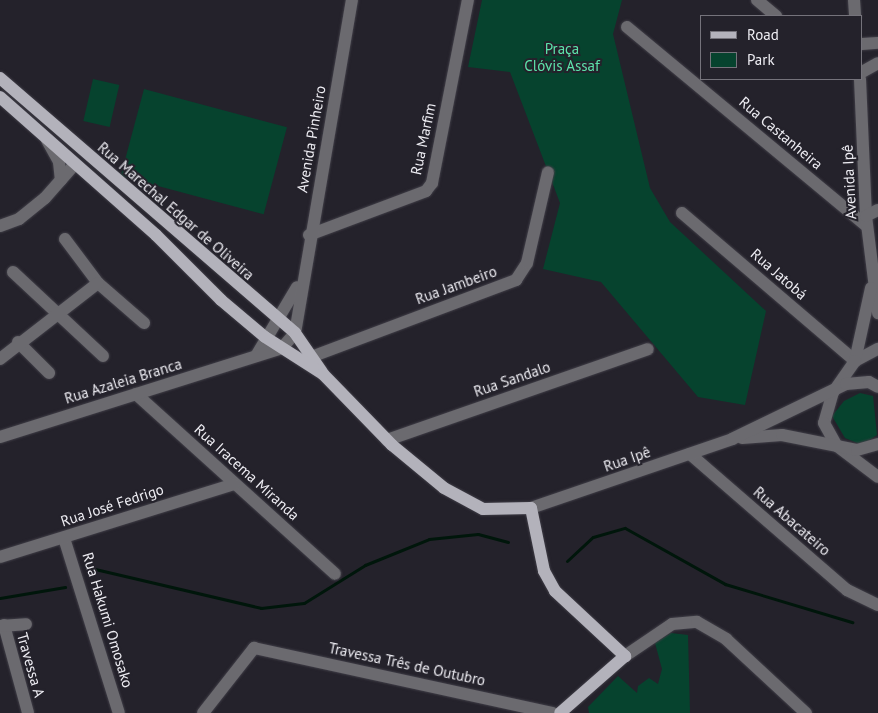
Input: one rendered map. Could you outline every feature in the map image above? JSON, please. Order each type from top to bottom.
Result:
[{"type":"main road","name":"Rua Marechal Edgar de Oliveira","points":[[0,78],[278,321],[295,332],[306,357],[387,440],[466,502],[495,511],[531,508]]},
{"type":"main road","name":"Rua Marechal Edgar de Oliveira","points":[[0,97],[265,337],[282,348],[306,357]]},
{"type":"main road","points":[[531,508],[544,571],[555,591],[625,656],[567,710]]},
{"type":"street","name":"Avenida Pinheiro","points":[[295,332],[300,283],[352,0]]},
{"type":"street","name":"Rua Marfim","points":[[309,235],[426,191],[468,0]]},
{"type":"street","points":[[757,0],[775,15]]},
{"type":"street","points":[[854,0],[855,15]]},
{"type":"street","name":"Rua Castanheira","points":[[627,28],[867,221]]},
{"type":"street","points":[[863,44],[878,43]]},
{"type":"street","points":[[863,71],[878,63]]},
{"type":"street","name":"Avenida Ipê","points":[[860,80],[867,221],[872,283],[878,314]]},
{"type":"street","points":[[47,140],[59,162],[61,180]]},
{"type":"street","points":[[0,226],[19,219],[61,180],[74,165]]},
{"type":"street","name":"Rua Jambeiro","points":[[306,357],[516,280],[527,263],[548,172]]},
{"type":"street","points":[[867,221],[878,210]]},
{"type":"street","name":"Rua Jatobá","points":[[682,213],[855,360]]},
{"type":"street","points":[[65,239],[98,283],[144,322]]},
{"type":"street","points":[[13,272],[103,356]]},
{"type":"street","points":[[0,359],[18,342],[98,283]]},
{"type":"street","name":"Avenida Pinheiro","points":[[265,337],[278,321],[300,283]]},
{"type":"street","name":"Avenida Ipê","points":[[833,392],[855,360],[872,283]]},
{"type":"street","points":[[282,348],[295,332]]},
{"type":"street","points":[[256,356],[265,337]]},
{"type":"street","points":[[18,342],[49,373]]},
{"type":"street","name":"Rua Azaleia Branca","points":[[0,436],[282,348]]},
{"type":"street","name":"Rua Sandalo","points":[[387,440],[648,349]]},
{"type":"street","points":[[855,360],[878,349]]},
{"type":"street","name":"Rua Ipê","points":[[531,508],[732,439],[856,382],[878,388]]},
{"type":"street","points":[[833,392],[824,423],[837,446],[878,477]]},
{"type":"street","name":"Rua Iracema Miranda","points":[[136,394],[335,574]]},
{"type":"street","name":"Rua Ipê","points":[[732,439],[782,435],[857,450],[878,444]]},
{"type":"street","name":"Rua Abacateiro","points":[[690,454],[848,590],[878,606]]},
{"type":"street","name":"Rua José Fedrigo","points":[[0,557],[234,484]]},
{"type":"street","name":"Rua Hakumi Omosako","points":[[64,538],[120,713]]},
{"type":"street","points":[[625,656],[672,624],[698,622],[726,639],[804,712]]},
{"type":"street","points":[[2,626],[26,624]]},
{"type":"street","name":"Travessa A","points":[[2,626],[28,713]]},
{"type":"street","name":"Travessa Três de Outubro","points":[[203,713],[254,648],[553,713]]},
{"type":"green space","name":"Praça Clóvis Assaf","points":[[482,0],[622,0],[613,34],[650,188],[670,222],[766,311],[745,405],[698,397],[601,282],[543,269],[560,203],[510,72],[468,67]]},
{"type":"green space","points":[[93,79],[119,85],[110,127],[83,121]]},
{"type":"green space","points":[[144,89],[287,127],[264,214],[121,176]]},
{"type":"green space","points":[[860,393],[873,396],[877,435],[862,445],[845,438],[832,416],[844,401]]},
{"type":"green space","points":[[671,633],[688,635],[690,713],[589,713],[588,707],[618,676],[637,693],[638,686],[649,678],[658,684],[662,669],[655,643]]},
{"type":"waterway","points":[[567,561],[593,537],[625,528],[725,584],[852,622]]},
{"type":"waterway","points":[[95,569],[261,608],[304,603],[365,565],[429,539],[478,534],[508,542]]},
{"type":"waterway","points":[[0,598],[65,587]]}]
